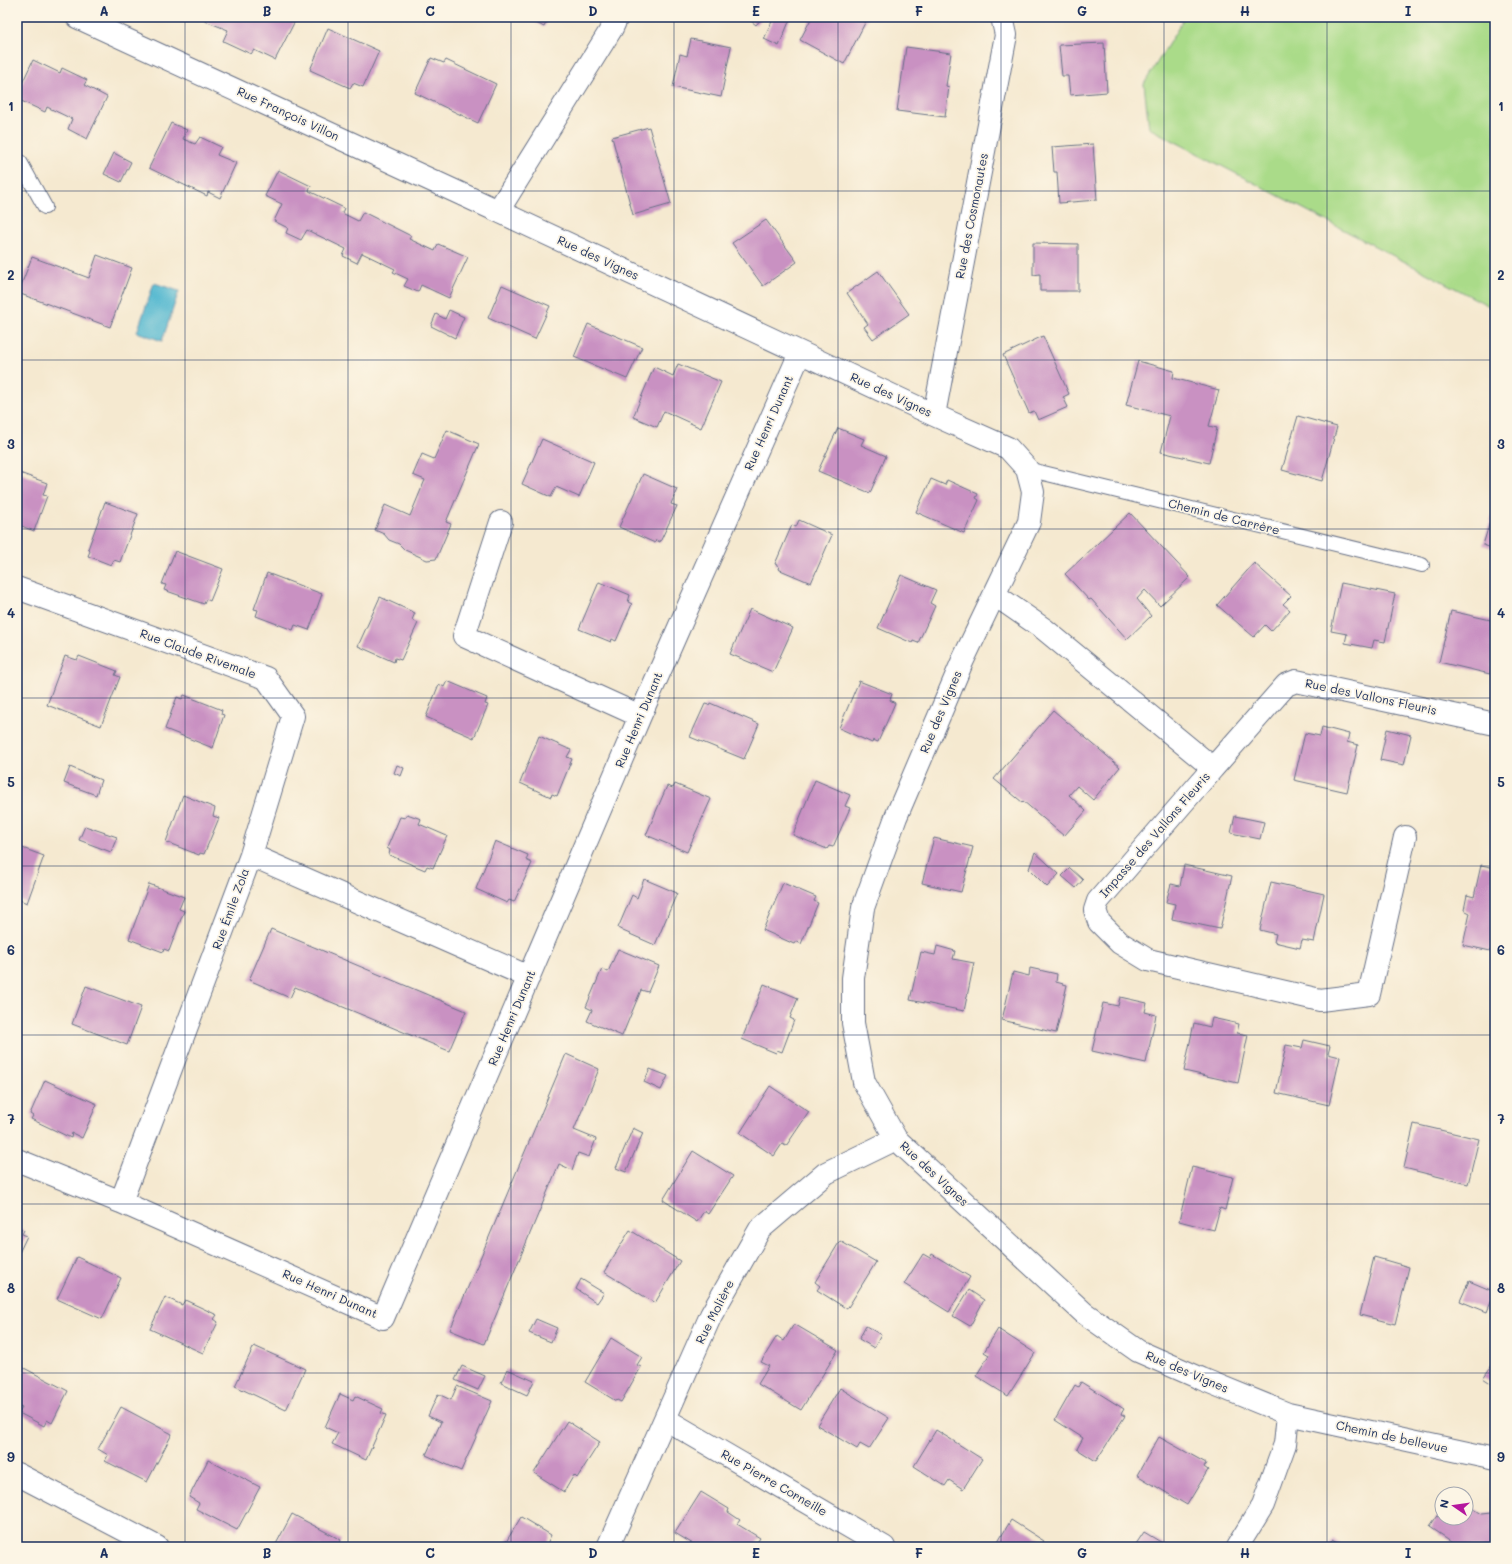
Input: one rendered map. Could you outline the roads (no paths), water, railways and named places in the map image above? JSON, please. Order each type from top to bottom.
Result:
[{"type":"street","name":"Rue François Villon","points":[[77,17],[498,211]]},
{"type":"street","points":[[498,211],[612,28],[617,17]]},
{"type":"street","name":"Rue des Cosmonautes","points":[[934,415],[1006,35],[1002,17]]},
{"type":"street","name":"Rue des Vignes","points":[[498,211],[934,415],[1008,448],[1027,469],[1034,492],[1029,522],[963,660],[896,817],[863,908],[853,978],[853,1022],[864,1082],[896,1139],[1084,1313],[1138,1351],[1202,1380],[1288,1414]]},
{"type":"street","name":"Rue Henri Dunant","points":[[17,1160],[121,1202],[383,1318],[640,716],[800,352]]},
{"type":"street","points":[[501,522],[464,636],[640,716]]},
{"type":"street","name":"Rue Claude Rivemale","points":[[17,588],[266,678],[293,716],[251,855]]},
{"type":"street","name":"Impasse des Vallons Fleuris","points":[[995,595],[1044,629],[1212,768],[1098,901],[1094,910],[1100,922],[1120,943],[1148,960],[1320,1000],[1369,994],[1405,837]]},
{"type":"street","name":"Rue des Vallons Fleuris","points":[[1212,768],[1286,685],[1296,681],[1495,724]]},
{"type":"street","name":"Rue Émile Zola","points":[[121,1202],[251,855],[529,977]]},
{"type":"street","name":"Rue Molière","points":[[608,1547],[711,1315],[760,1229],[826,1173],[896,1139]]},
{"type":"street","points":[[1237,1547],[1264,1505],[1285,1444],[1288,1414]]},
{"type":"street","name":"Chemin de bellevue","points":[[1288,1414],[1495,1459]]},
{"type":"street","name":"Rue Pierre Corneille","points":[[665,1419],[884,1547]]},
{"type":"street","points":[[20,1482],[157,1547]]},
{"type":"lane","points":[[17,161],[20,162],[45,207]]},
{"type":"lane","name":"Chemin de Carrère","points":[[1027,469],[1422,565]]},
{"type":"water","points":[[154,283],[179,291],[162,341],[137,332]]}]
